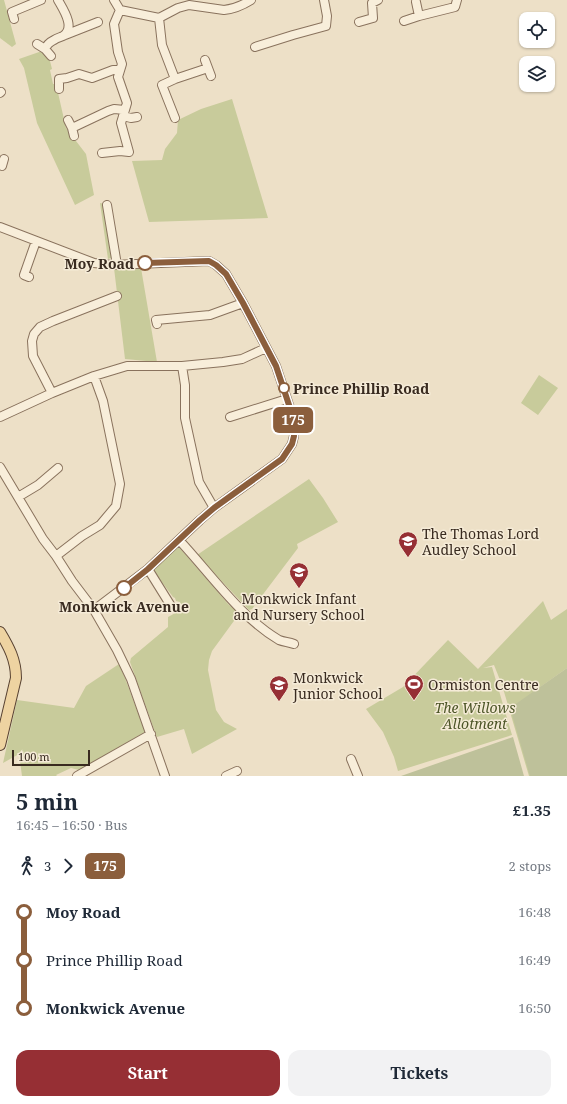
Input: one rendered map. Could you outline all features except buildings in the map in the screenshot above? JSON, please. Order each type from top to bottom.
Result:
[{"type":"main road","points":[[0,632],[11,651],[16,668],[16,678],[0,745]]},
{"type":"street","points":[[11,12],[41,0]]},
{"type":"street","points":[[58,0],[67,19],[68,31],[64,35]]},
{"type":"street","points":[[114,0],[120,10],[159,18],[178,8],[189,5],[230,9],[251,0]]},
{"type":"street","points":[[255,47],[326,26],[327,16],[324,0]]},
{"type":"street","points":[[359,22],[374,22],[372,3],[378,0]]},
{"type":"street","points":[[404,21],[455,7],[457,0]]},
{"type":"street","points":[[416,2],[418,16]]},
{"type":"street","points":[[102,153],[120,151],[132,153],[121,124],[127,103],[118,77],[122,64],[118,52],[114,24],[120,10]]},
{"type":"street","points":[[159,18],[162,45],[176,79]]},
{"type":"street","points":[[45,49],[50,42],[98,22]]},
{"type":"street","points":[[37,44],[45,49],[51,56]]},
{"type":"street","points":[[175,118],[166,106],[162,85],[176,79],[209,72],[205,60]]},
{"type":"street","points":[[58,89],[58,75],[67,78],[80,74],[92,78],[113,70],[120,70]]},
{"type":"street","points":[[68,120],[73,132],[114,109],[120,110],[130,118],[136,117]]},
{"type":"street","points":[[107,205],[117,265]]},
{"type":"street","points":[[0,228],[94,263],[117,265],[209,261],[216,265],[226,274],[276,366],[293,423],[294,436],[292,444],[282,459],[214,508],[148,569],[94,610]]},
{"type":"street","points":[[24,275],[36,241]]},
{"type":"street","points":[[52,393],[33,356],[32,341],[34,334],[40,328],[53,321],[114,300]]},
{"type":"street","points":[[156,320],[210,315],[243,303]]},
{"type":"street","points":[[0,417],[52,393],[94,376],[127,366],[182,366],[242,359],[266,348]]},
{"type":"street","points":[[182,366],[185,385],[185,418],[199,482],[214,508]]},
{"type":"street","points":[[56,556],[100,524],[116,506],[120,484],[103,401],[94,376]]},
{"type":"street","points":[[230,417],[287,399]]},
{"type":"street","points":[[0,467],[43,539],[94,610],[122,660],[131,679],[165,776]]},
{"type":"street","points":[[18,497],[38,485],[58,468]]},
{"type":"street","points":[[179,540],[234,603],[279,639],[294,644]]},
{"type":"street","points":[[148,569],[171,606]]},
{"type":"street","points":[[77,776],[151,734]]},
{"type":"street","points":[[351,759],[359,774]]},
{"type":"street","points":[[226,776],[237,771]]},
{"type":"green space","points":[[0,0],[4,0],[16,44],[12,47],[0,38]]},
{"type":"green space","points":[[42,51],[48,53],[52,69],[50,70],[53,84],[56,84],[66,128],[86,154],[94,195],[75,205],[37,123],[24,68],[19,59]]},
{"type":"green space","points":[[232,99],[268,218],[149,222],[132,161],[162,160],[165,149],[177,133],[178,120],[201,109]]},
{"type":"green space","points":[[100,203],[104,204],[114,257],[108,259]]},
{"type":"green space","points":[[114,268],[141,268],[157,362],[125,359]]},
{"type":"green space","points":[[539,375],[558,388],[538,415],[521,403]]},
{"type":"green space","points":[[309,479],[338,522],[297,544],[298,548],[252,609],[249,610],[197,555]]},
{"type":"green space","points":[[178,546],[229,605],[239,612],[212,651],[208,670],[216,710],[224,722],[237,729],[192,754],[184,729],[157,737],[130,662],[131,658],[168,627],[168,617],[180,608],[180,602],[176,601],[153,570]]},
{"type":"green space","name":"The Willows Allotment","points":[[543,601],[551,620],[567,609],[567,668],[536,690],[551,776],[529,776],[502,685],[494,665],[483,668],[492,667],[512,735],[398,771],[394,757],[383,732],[366,709],[403,687],[448,640],[478,669]]},
{"type":"green space","points":[[119,664],[145,732],[79,770],[71,768],[56,775],[57,776],[22,776],[19,754],[3,763],[17,700],[74,708],[86,686]]},
{"type":"green space","points":[[567,668],[567,776],[530,776],[510,708]]},
{"type":"green space","points":[[513,737],[524,776],[401,776]]},
{"type":"bus line","name":"175","points":[[124,588],[148,569],[214,508],[282,459],[288,452],[294,436],[291,411],[276,366],[226,274],[209,261],[145,263]]},
{"type":"place","name":"Moy Road","points":[[145,263]]},
{"type":"place","name":"Prince Phillip Road","points":[[284,388]]},
{"type":"place","name":"The Thomas Lord Audley School","points":[[408,558]]},
{"type":"place","name":"Monkwick Avenue","points":[[124,588]]},
{"type":"place","name":"Monkwick Infant and Nursery School","points":[[299,589]]},
{"type":"place","name":"Ormiston Centre","points":[[414,701]]},
{"type":"place","name":"Monkwick Junior School","points":[[279,702]]}]
